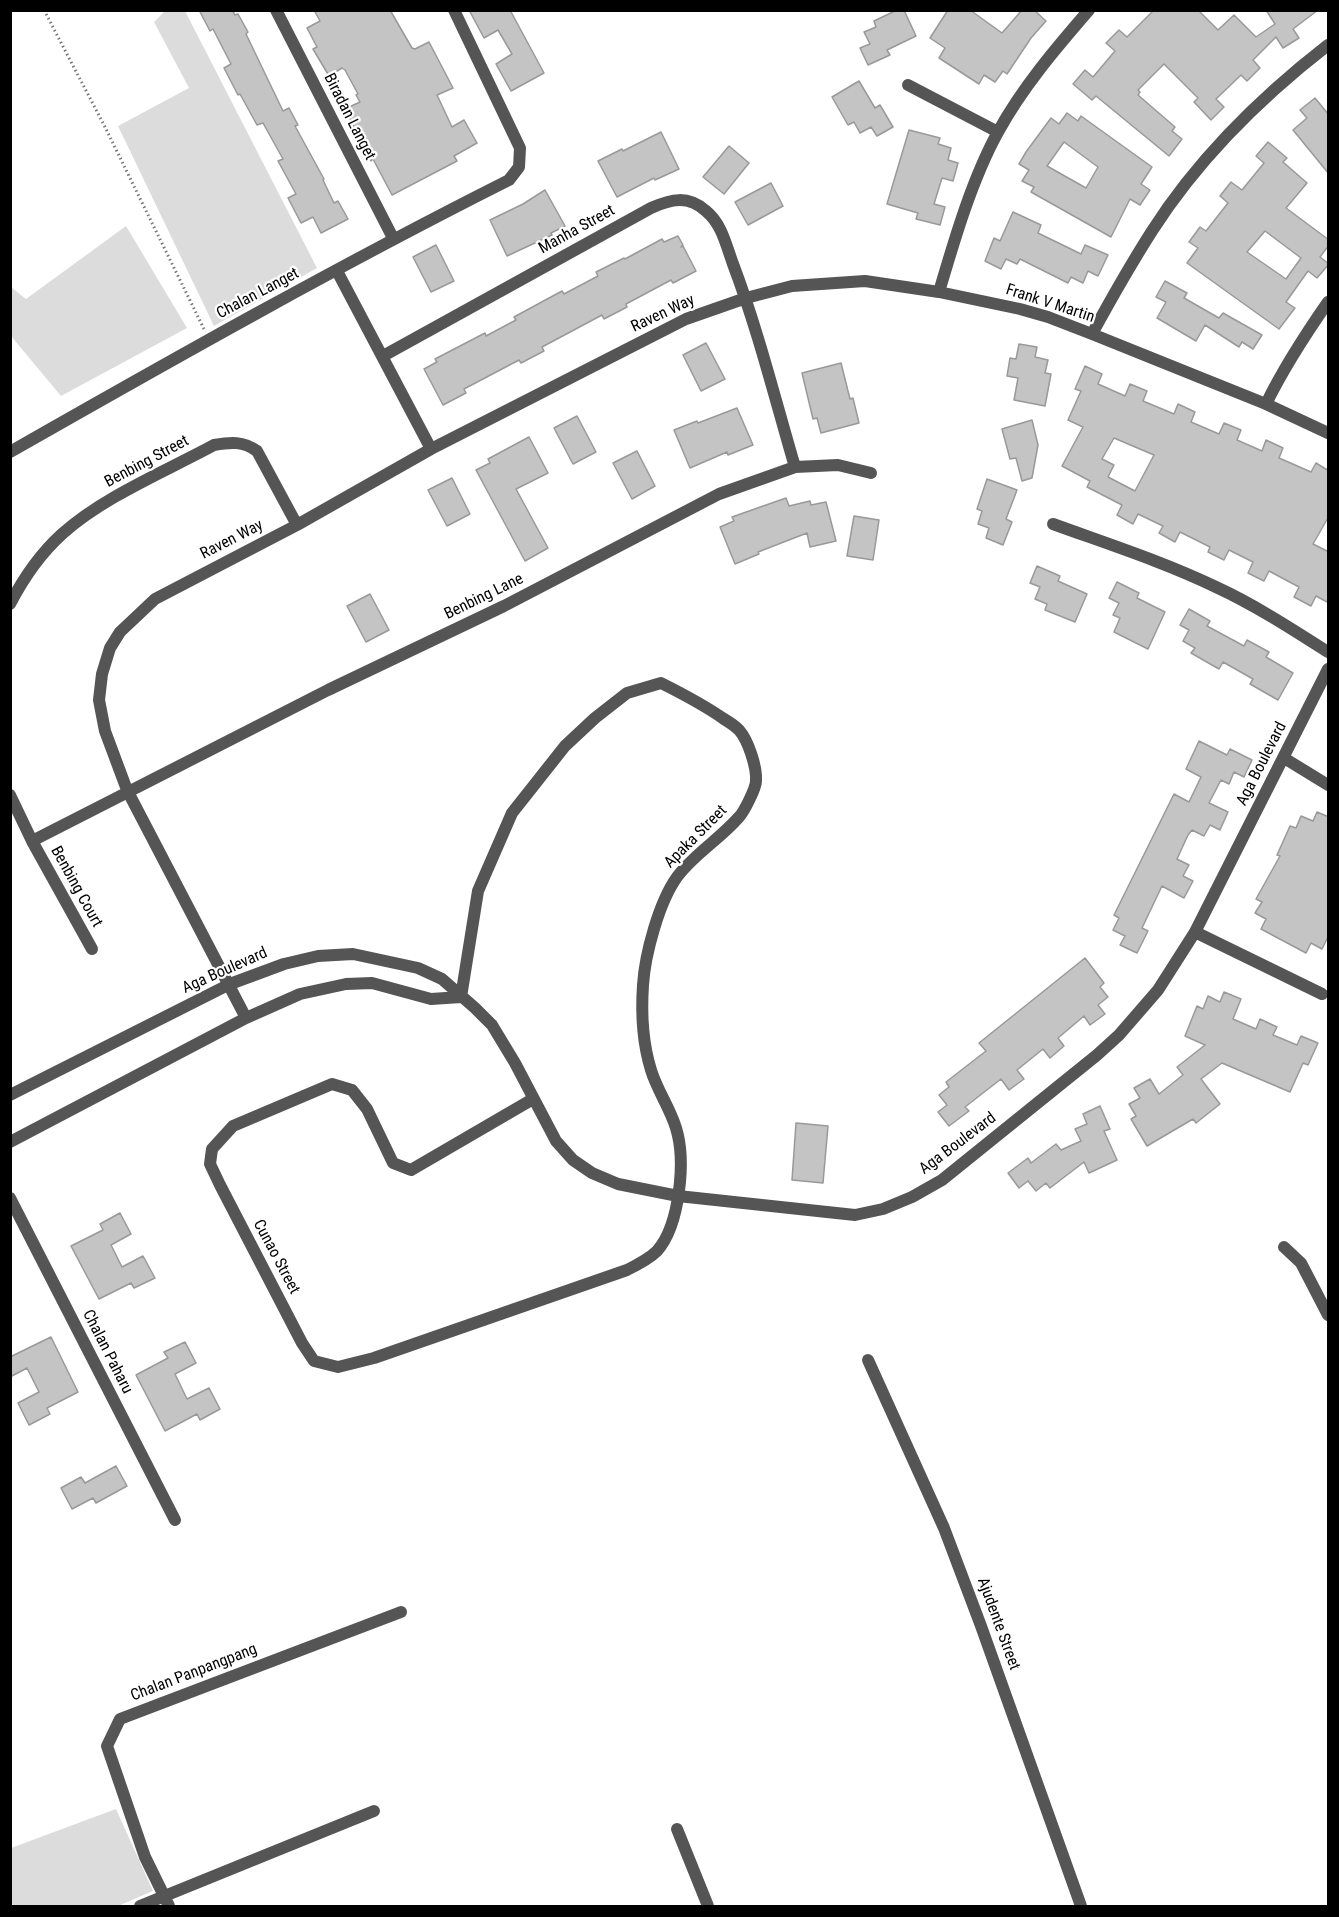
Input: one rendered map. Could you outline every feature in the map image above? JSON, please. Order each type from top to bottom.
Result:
[{"type":"street","name":"Biradan Langet","points":[[276,10],[393,238]]},
{"type":"street","name":"Chalan Langet","points":[[10,452],[393,238],[509,180],[519,167],[520,148],[454,10]]},
{"type":"street","points":[[939,292],[974,187],[998,132],[1035,77],[1089,10]]},
{"type":"street","points":[[1092,334],[1152,230],[1192,176],[1257,106],[1303,64],[1329,45]]},
{"type":"street","points":[[908,85],[998,132]]},
{"type":"street","name":"Manha Street","points":[[383,356],[651,207],[671,199],[692,202],[718,222],[746,298]]},
{"type":"street","points":[[337,271],[431,449]]},
{"type":"street","name":"Frank V Martin","points":[[746,298],[792,286],[865,281],[939,292],[1020,309],[1092,334],[1266,404],[1329,433]]},
{"type":"street","points":[[746,298],[795,467]]},
{"type":"street","name":"Raven Way","points":[[246,1018],[127,790],[105,731],[99,700],[102,674],[110,648],[120,632],[155,599],[297,525],[431,449],[686,319],[746,298]]},
{"type":"street","points":[[1266,404],[1298,344],[1329,302]]},
{"type":"street","name":"Benbing Street","points":[[10,604],[45,553],[62,534],[102,505],[214,445],[230,442],[247,444],[257,451],[297,525]]},
{"type":"street","name":"Benbing Lane","points":[[32,841],[127,790],[504,606],[719,494],[795,467],[838,465],[871,473]]},
{"type":"street","points":[[1053,524],[1182,572],[1218,588],[1329,652]]},
{"type":"street","name":"Aga Boulevard","points":[[10,1095],[230,984],[284,964],[318,956],[353,954],[417,968],[441,979],[492,1025],[556,1141],[573,1160],[592,1173],[618,1184],[678,1196],[855,1215],[883,1209],[912,1197],[942,1180],[979,1152],[1119,1035],[1158,990],[1195,933],[1329,669]]},
{"type":"street","name":"Apaka Street","points":[[461,998],[478,891],[491,858],[512,813],[565,746],[627,693],[661,683],[739,729],[752,754],[757,782],[741,815],[678,877],[665,897],[646,957],[641,1020],[652,1072],[677,1131],[681,1158],[678,1196]]},
{"type":"street","points":[[1284,758],[1329,785]]},
{"type":"street","points":[[10,795],[32,841]]},
{"type":"street","name":"Benbing Court","points":[[32,841],[92,949]]},
{"type":"street","points":[[1195,933],[1322,994]]},
{"type":"street","points":[[10,1142],[246,1018],[300,993],[346,984],[372,983],[431,999],[461,998]]},
{"type":"street","name":"Cunao Street","points":[[533,1099],[411,1170],[393,1163],[367,1109],[352,1090],[332,1084],[233,1126],[212,1149],[210,1164],[219,1185],[314,1361],[338,1366],[374,1358],[627,1270],[643,1262],[657,1251],[665,1238],[678,1196]]},
{"type":"street","name":"Chalan Paharu","points":[[10,1198],[175,1520]]},
{"type":"street","points":[[1284,1247],[1301,1263],[1329,1315]]},
{"type":"street","name":"Ajudente Street","points":[[868,1360],[944,1528],[986,1637],[1081,1906]]},
{"type":"street","name":"Chalan Panpangpang","points":[[167,1901],[145,1857],[107,1746],[120,1719],[401,1612]]},
{"type":"street","points":[[140,1906],[167,1901],[374,1811]]},
{"type":"street","points":[[677,1829],[708,1906]]},
{"type":"path","points":[[44,10],[209,339]]},
{"type":"shaded area","points":[[165,11],[185,11],[317,268],[214,326],[118,126],[189,88],[154,22]]},
{"type":"shaded area","points":[[126,226],[187,328],[61,396],[11,336],[11,287],[26,299]]},
{"type":"shaded area","points":[[116,1809],[153,1891],[118,1906],[11,1906],[11,1848]]},
{"type":"building","points":[[199,10],[232,10],[235,15],[238,14],[283,111],[289,108],[298,125],[295,126],[324,179],[334,203],[338,201],[348,219],[321,233],[313,217],[301,223],[288,198],[296,194],[278,161],[283,159],[263,123],[257,125],[240,94],[238,95],[224,68],[231,64],[213,29],[210,31]]},
{"type":"building","points":[[314,10],[390,10],[412,48],[415,49],[429,42],[453,88],[437,95],[452,127],[464,120],[477,143],[454,156],[457,161],[392,195],[373,159],[371,161],[345,109],[360,102],[356,95],[358,94],[342,68],[329,76],[313,49],[317,47],[307,28],[320,21]]},
{"type":"building","points":[[469,10],[510,10],[544,73],[511,91],[496,64],[512,54],[498,30],[484,38]]},
{"type":"building","points":[[897,10],[904,10],[916,36],[887,50],[890,55],[868,65],[860,48],[870,44],[864,32],[876,27],[874,21]]},
{"type":"building","points":[[948,10],[970,10],[1002,33],[1022,10],[1034,10],[1046,21],[1031,38],[1007,74],[1003,71],[995,82],[984,75],[979,84],[939,58],[945,48],[930,38]]},
{"type":"building","points":[[1154,10],[1198,10],[1218,30],[1234,15],[1256,37],[1275,24],[1266,10],[1318,10],[1293,29],[1299,38],[1283,48],[1276,37],[1253,60],[1260,68],[1247,81],[1241,75],[1216,99],[1224,107],[1211,120],[1194,102],[1198,98],[1164,64],[1138,90],[1140,92],[1138,95],[1175,127],[1172,131],[1182,139],[1169,156],[1096,96],[1092,100],[1073,84],[1085,70],[1093,77],[1115,51],[1106,43],[1119,30],[1127,37]]},
{"type":"building","points":[[859,81],[875,108],[880,105],[893,127],[877,136],[871,127],[860,133],[854,122],[848,125],[832,97]]},
{"type":"building","points":[[1315,98],[1329,115],[1329,174],[1293,130],[1307,118],[1300,110]]},
{"type":"building","points":[[1067,113],[1078,121],[1081,116],[1152,167],[1141,184],[1150,190],[1140,205],[1130,199],[1111,237],[1031,192],[1034,187],[1022,181],[1029,170],[1019,164],[1026,152],[1051,118],[1059,124]],"holes":[[[1064,142],[1098,167],[1086,188],[1047,166]]]},
{"type":"building","points":[[909,130],[940,138],[938,144],[951,148],[948,160],[958,163],[953,181],[942,178],[934,204],[945,207],[940,225],[916,219],[918,213],[887,204]]},
{"type":"building","points":[[661,132],[679,169],[655,180],[654,178],[617,197],[598,161]]},
{"type":"building","points":[[1268,142],[1287,158],[1283,162],[1307,183],[1286,208],[1329,240],[1329,245],[1320,257],[1329,264],[1317,278],[1308,271],[1286,302],[1295,308],[1279,329],[1187,263],[1198,248],[1189,242],[1200,227],[1206,231],[1228,203],[1220,196],[1231,182],[1242,190],[1264,163],[1256,156]],"holes":[[[1265,231],[1301,258],[1286,279],[1247,252]]]},
{"type":"building","points":[[729,146],[749,163],[724,194],[703,177]]},
{"type":"building","points":[[771,183],[783,206],[748,225],[735,202]]},
{"type":"building","points":[[545,190],[565,226],[551,233],[552,235],[507,256],[490,220]]},
{"type":"building","points":[[1013,212],[1041,225],[1038,233],[1081,254],[1085,245],[1108,255],[1098,276],[1088,271],[1083,283],[1071,277],[1068,283],[1020,259],[1017,264],[1006,259],[1001,269],[985,261],[994,238],[1000,241]]},
{"type":"building","points":[[678,236],[683,245],[681,247],[683,246],[696,271],[673,283],[671,280],[626,304],[627,307],[604,319],[602,315],[542,347],[544,351],[521,363],[519,360],[464,389],[466,393],[443,405],[424,369],[437,362],[435,359],[516,320],[514,317],[562,291],[564,294],[598,276],[596,272],[662,239],[664,242]]},
{"type":"building","points":[[436,245],[454,281],[431,292],[413,257]]},
{"type":"building","points":[[1165,281],[1187,293],[1184,298],[1219,318],[1223,313],[1262,335],[1253,349],[1242,342],[1239,347],[1205,325],[1196,341],[1157,318],[1166,302],[1156,297]]},
{"type":"building","points":[[706,343],[725,379],[701,391],[683,355]]},
{"type":"building","points":[[1019,344],[1037,347],[1035,357],[1048,360],[1045,373],[1051,374],[1045,406],[1014,400],[1018,378],[1007,376],[1010,358],[1016,359]]},
{"type":"building","points":[[841,363],[859,423],[821,433],[817,418],[813,419],[802,373]]},
{"type":"building","points":[[1085,366],[1102,374],[1098,384],[1125,396],[1130,384],[1147,391],[1143,401],[1174,414],[1178,404],[1195,412],[1191,422],[1219,434],[1224,423],[1241,430],[1237,440],[1262,451],[1266,440],[1283,448],[1279,458],[1311,472],[1316,463],[1329,471],[1329,516],[1313,544],[1329,552],[1329,603],[1316,596],[1311,606],[1294,597],[1299,587],[1269,571],[1264,581],[1248,573],[1253,562],[1229,550],[1224,560],[1208,552],[1210,547],[1180,532],[1175,542],[1159,533],[1163,526],[1138,514],[1133,524],[1117,515],[1122,505],[1087,487],[1090,481],[1062,466],[1083,427],[1068,420],[1081,391],[1075,389]],"holes":[[[1114,438],[1154,455],[1135,491],[1108,477],[1114,465],[1102,459]]]},
{"type":"building","points":[[737,408],[753,445],[728,455],[727,452],[690,468],[674,430]]},
{"type":"building","points":[[577,416],[596,452],[573,464],[554,428]]},
{"type":"building","points":[[1032,420],[1038,445],[1032,478],[1022,481],[1016,458],[1010,459],[1002,429]]},
{"type":"building","points":[[529,437],[548,473],[516,489],[548,548],[525,561],[476,470],[490,463],[488,459]]},
{"type":"building","points":[[637,451],[655,486],[632,499],[613,463]]},
{"type":"building","points":[[452,478],[470,514],[447,526],[428,490]]},
{"type":"building","points":[[987,479],[1017,490],[1006,519],[1012,522],[1003,545],[986,538],[989,528],[978,524],[982,511],[977,509]]},
{"type":"building","points":[[786,498],[789,506],[810,501],[811,505],[826,502],[836,541],[810,547],[807,533],[758,552],[759,554],[735,564],[720,527],[734,521],[732,517]]},
{"type":"building","points":[[854,516],[879,520],[873,560],[847,556]]},
{"type":"building","points":[[1037,566],[1060,576],[1058,581],[1087,594],[1075,622],[1045,610],[1047,604],[1035,599],[1040,587],[1030,583]]},
{"type":"building","points":[[1117,582],[1139,593],[1137,598],[1165,612],[1148,649],[1114,632],[1120,618],[1113,615],[1119,603],[1109,598]]},
{"type":"building","points":[[370,594],[389,630],[366,642],[347,606]]},
{"type":"building","points":[[1189,609],[1210,621],[1207,626],[1244,646],[1247,640],[1269,652],[1266,657],[1293,673],[1278,700],[1250,684],[1253,679],[1223,662],[1219,669],[1191,653],[1195,648],[1183,641],[1189,630],[1180,625]]},
{"type":"building","points":[[1199,741],[1227,755],[1230,749],[1252,760],[1244,777],[1234,772],[1229,784],[1221,780],[1209,803],[1228,812],[1220,830],[1210,825],[1204,836],[1192,830],[1188,835],[1177,859],[1189,865],[1183,876],[1193,881],[1184,898],[1162,886],[1142,928],[1148,931],[1137,953],[1120,945],[1125,936],[1113,930],[1119,918],[1114,915],[1174,794],[1189,802],[1201,777],[1186,769]]},
{"type":"building","points":[[1317,812],[1329,817],[1329,935],[1322,949],[1311,943],[1306,953],[1261,929],[1266,919],[1255,913],[1262,902],[1256,899],[1280,856],[1277,855],[1290,826],[1296,828],[1301,816],[1313,821]]},
{"type":"building","points":[[1085,958],[1104,983],[1100,987],[1108,997],[1098,1005],[1105,1014],[1090,1025],[1084,1016],[1058,1038],[1064,1046],[1050,1058],[1043,1049],[1017,1070],[1024,1079],[1009,1090],[1001,1079],[965,1107],[969,1111],[949,1126],[938,1112],[947,1105],[939,1095],[949,1087],[946,1082],[986,1051],[979,1043]]},
{"type":"building","points":[[1224,992],[1241,999],[1233,1019],[1256,1029],[1260,1019],[1277,1027],[1273,1035],[1297,1045],[1301,1036],[1318,1043],[1308,1065],[1303,1063],[1290,1092],[1222,1063],[1201,1079],[1220,1104],[1196,1123],[1193,1119],[1147,1146],[1131,1119],[1136,1116],[1129,1104],[1140,1098],[1134,1088],[1150,1079],[1159,1094],[1183,1075],[1177,1067],[1205,1045],[1185,1036],[1197,1006],[1203,1009],[1208,996],[1220,1002]]},
{"type":"building","points":[[1100,1106],[1110,1129],[1104,1131],[1117,1160],[1089,1173],[1084,1162],[1050,1188],[1046,1183],[1036,1191],[1028,1181],[1019,1188],[1008,1173],[1028,1158],[1031,1163],[1056,1144],[1061,1150],[1081,1141],[1075,1129],[1087,1124],[1083,1114]]},
{"type":"building","points":[[796,1123],[828,1126],[823,1183],[792,1180]]},
{"type":"building","points":[[120,1213],[131,1234],[111,1245],[122,1267],[143,1256],[155,1278],[134,1288],[131,1283],[99,1299],[71,1246],[103,1230],[100,1224]]},
{"type":"building","points":[[51,1337],[78,1392],[47,1408],[50,1414],[29,1425],[18,1403],[39,1392],[27,1368],[10,1377],[10,1357]]},
{"type":"building","points":[[185,1342],[196,1363],[175,1374],[187,1399],[209,1388],[220,1409],[200,1420],[197,1414],[165,1431],[136,1375],[168,1358],[164,1352]]},
{"type":"building","points":[[116,1466],[127,1486],[96,1503],[93,1498],[72,1509],[61,1488],[81,1477],[85,1483]]}]
